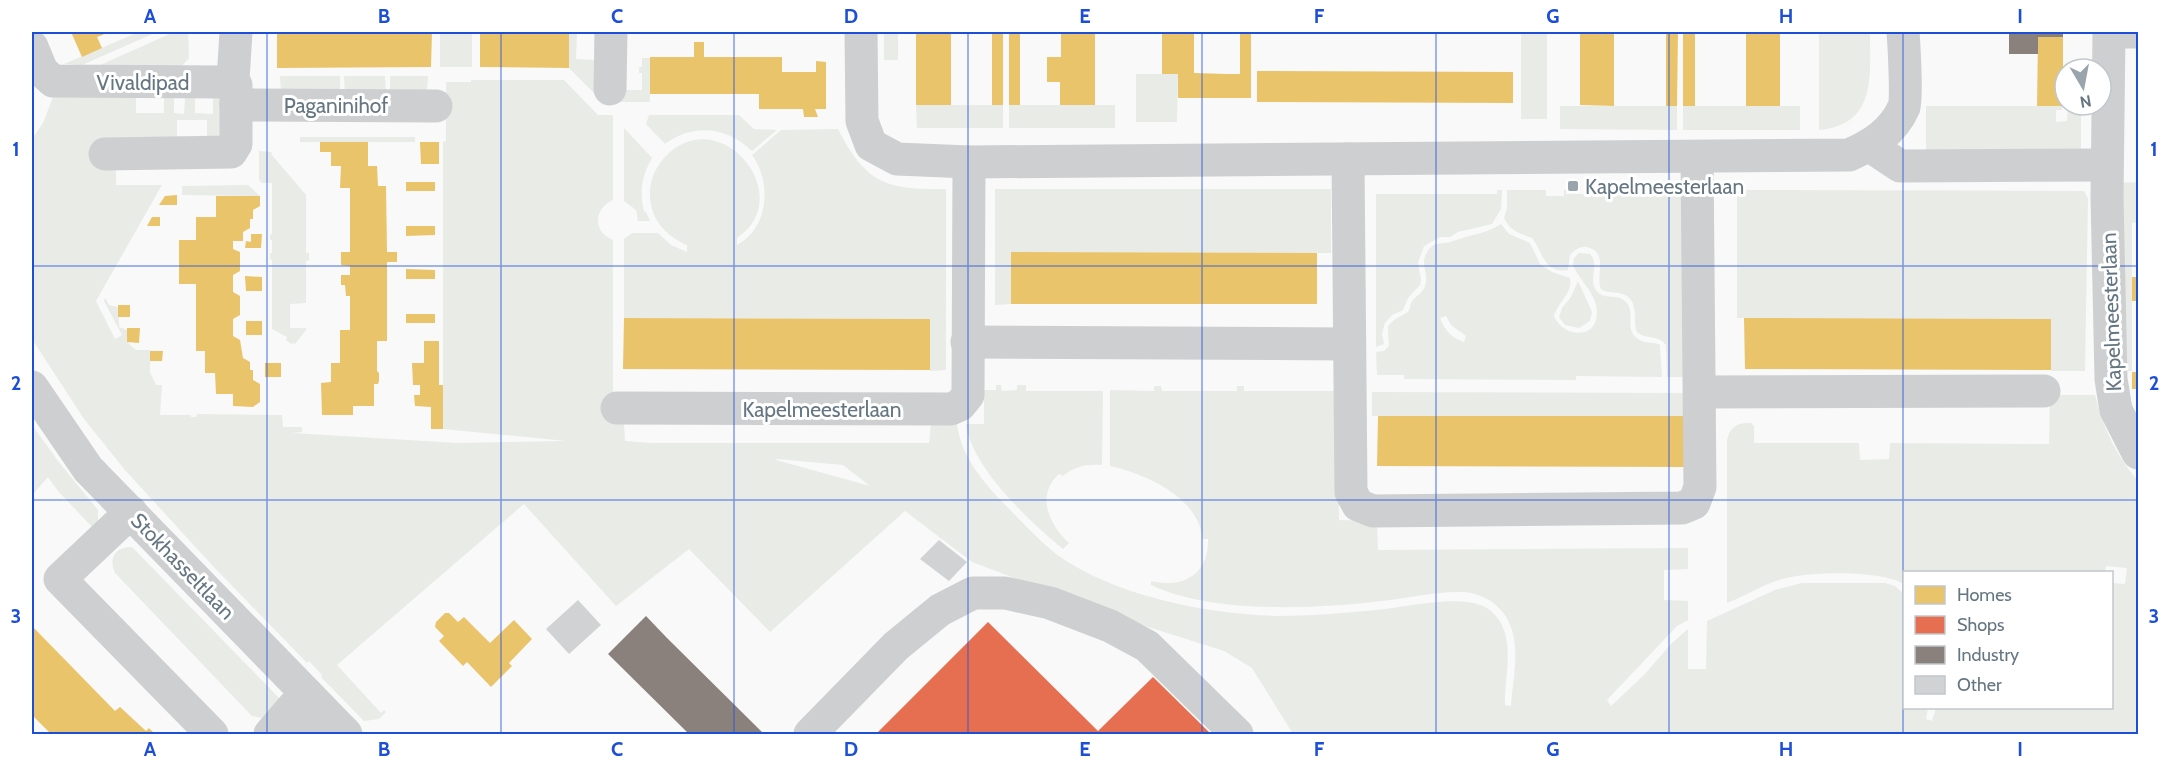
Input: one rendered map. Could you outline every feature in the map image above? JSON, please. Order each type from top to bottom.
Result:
[{"type":"street","points":[[105,154],[231,152],[236,144],[234,92],[236,32]]},
{"type":"street","points":[[610,89],[611,32]]},
{"type":"street","points":[[861,32],[862,121],[871,145],[897,159],[969,162],[1849,155],[1870,146],[1888,132],[1905,105],[1903,32]]},
{"type":"street","name":"Kapelmeesterlaan","points":[[2139,32],[2109,32],[2107,165],[2110,380],[2116,410],[2139,453]]},
{"type":"street","name":"Vivaldipad","points":[[32,47],[42,71],[53,81],[226,82],[234,92]]},
{"type":"street","name":"Paganinihof","points":[[234,92],[436,106]]},
{"type":"street","points":[[1870,146],[1900,166],[2107,165]]},
{"type":"street","points":[[1348,159],[1351,492],[1358,505],[1373,511],[1682,508],[1694,503],[1700,488],[1697,156]]},
{"type":"street","name":"Kapelmeesterlaan","points":[[617,408],[951,409],[960,405],[968,395],[969,162]]},
{"type":"street","points":[[967,342],[1349,344]]},
{"type":"street","name":"Stokhasseltlaan","points":[[32,387],[88,469],[131,512],[321,720]]},
{"type":"street","points":[[1700,392],[2044,391]]},
{"type":"street","points":[[131,512],[60,579],[212,735]]},
{"type":"street","points":[[810,735],[896,646],[940,610],[974,593],[1005,593],[1050,603],[1110,626],[1147,646],[1237,735]]},
{"type":"street","points":[[788,735],[818,704],[834,677],[911,605]]},
{"type":"street","points":[[270,735],[294,706],[321,720]]},
{"type":"shaded area","points":[[139,32],[157,32],[82,65],[64,64]]},
{"type":"shaded area","points":[[174,32],[188,32],[189,58],[182,66],[98,66]]},
{"type":"shaded area","points":[[440,32],[472,32],[472,67],[440,67]]},
{"type":"shaded area","points":[[569,32],[577,32],[576,59],[597,60],[603,102],[569,68]]},
{"type":"shaded area","points":[[884,32],[898,32],[898,60],[884,60]]},
{"type":"shaded area","points":[[1521,32],[1547,32],[1547,119],[1521,119]]},
{"type":"shaded area","points":[[1819,32],[1870,32],[1870,65],[1869,81],[1861,108],[1851,119],[1838,126],[1819,130]]},
{"type":"shaded area","points":[[642,58],[650,58],[650,102],[615,102],[622,90],[642,90],[642,73],[639,73],[639,67],[642,67]]},
{"type":"shaded area","points":[[1136,74],[1178,74],[1177,122],[1136,122]]},
{"type":"shaded area","points":[[280,76],[340,76],[340,93],[281,92]]},
{"type":"shaded area","points":[[344,76],[385,76],[386,93],[345,93]]},
{"type":"shaded area","points":[[390,76],[428,76],[427,92],[390,92]]},
{"type":"shaded area","points":[[564,80],[598,115],[613,115],[613,200],[602,208],[598,220],[601,231],[613,240],[613,422],[624,423],[625,441],[650,443],[929,443],[931,424],[957,424],[965,451],[979,475],[997,497],[1041,541],[1079,569],[1133,592],[1191,607],[1277,616],[1389,609],[1452,601],[1480,605],[1491,611],[1499,620],[1507,643],[1505,705],[1511,706],[1515,643],[1507,619],[1500,609],[1479,595],[1454,592],[1355,604],[1264,607],[1203,601],[1151,585],[1151,581],[1174,583],[1192,576],[1204,561],[1208,539],[1203,539],[1199,524],[1191,511],[1168,490],[1139,475],[1110,466],[1110,390],[1154,391],[1154,386],[1161,386],[1162,391],[1237,391],[1237,386],[1244,386],[1244,391],[1339,391],[1339,520],[1377,521],[1378,550],[1688,548],[1688,569],[1664,570],[1664,600],[1688,601],[1688,620],[1677,626],[1607,700],[1611,706],[1688,629],[1688,669],[1706,669],[1707,621],[1775,590],[1802,583],[1885,583],[1895,586],[1903,593],[1903,709],[1928,709],[1926,719],[1932,721],[1936,709],[2113,709],[2113,583],[2125,584],[2127,568],[2106,566],[2105,571],[1903,571],[1903,584],[1894,579],[1863,574],[1809,574],[1775,581],[1727,603],[1727,441],[1730,432],[1742,423],[1751,423],[1754,426],[1754,443],[1859,443],[1860,460],[1889,459],[1890,443],[2049,444],[2050,395],[2095,395],[2111,441],[2138,481],[2138,734],[1293,734],[1252,668],[1224,651],[1120,618],[972,562],[905,511],[770,632],[689,549],[616,606],[524,504],[337,665],[381,713],[384,710],[386,712],[379,719],[364,721],[321,677],[322,675],[309,661],[307,663],[211,564],[125,470],[84,419],[32,339],[32,139],[43,123],[53,97],[136,92],[136,113],[164,113],[164,97],[174,96],[174,113],[184,114],[185,97],[195,96],[195,113],[213,114],[213,93],[223,93],[223,137],[207,140],[207,120],[177,120],[177,140],[116,165],[116,185],[162,185],[96,301],[115,339],[122,335],[104,301],[105,298],[109,305],[118,307],[119,327],[127,330],[127,342],[136,350],[150,350],[150,372],[156,385],[162,385],[160,415],[196,417],[197,414],[282,415],[283,427],[302,427],[302,432],[292,433],[457,443],[566,441],[443,429],[443,142],[446,141],[446,82]],"holes":[[[776,460],[843,465],[870,486]]]},
{"type":"shaded area","points":[[916,105],[1003,105],[1003,128],[917,128]]},
{"type":"shaded area","points":[[1009,105],[1115,105],[1115,128],[1009,128]]},
{"type":"shaded area","points":[[1560,106],[1677,106],[1677,130],[1560,129]]},
{"type":"shaded area","points":[[1683,106],[1800,106],[1800,130],[1683,130]]},
{"type":"shaded area","points":[[1926,106],[2053,106],[2053,117],[2056,117],[2056,122],[2067,121],[2067,117],[2081,117],[2081,149],[1926,158]]},
{"type":"shaded area","points":[[649,115],[739,115],[754,129],[777,130],[752,151],[732,137],[710,131],[687,133],[665,144],[646,124]]},
{"type":"shaded area","points":[[624,128],[652,158],[644,177],[642,190],[642,204],[650,221],[638,221],[636,210],[624,201]]},
{"type":"shaded area","points":[[838,129],[858,162],[880,180],[908,188],[946,189],[946,370],[930,371],[930,319],[624,318],[624,239],[632,233],[658,233],[671,245],[687,252],[687,245],[661,227],[651,205],[652,180],[666,156],[687,142],[709,140],[729,147],[745,161],[756,179],[760,200],[754,220],[737,238],[737,245],[756,228],[764,204],[763,178],[752,155],[781,130]]},
{"type":"shaded area","points":[[300,137],[415,137],[415,142],[300,142]]},
{"type":"shaded area","points":[[259,151],[272,152],[271,154],[306,195],[306,253],[309,253],[309,260],[306,261],[306,303],[290,304],[290,328],[306,328],[306,330],[295,344],[291,344],[286,340],[287,337],[272,329],[272,260],[270,253],[272,253],[272,240],[270,240],[270,235],[272,234],[272,183],[262,183],[259,180]]},
{"type":"shaded area","points":[[2138,182],[2138,222],[2132,223],[2132,371],[2112,372],[2116,183]]},
{"type":"shaded area","points":[[248,185],[260,196],[182,195],[182,186]]},
{"type":"shaded area","points":[[995,189],[1331,189],[1331,253],[1011,252],[1011,304],[995,305]]},
{"type":"shaded area","points":[[1497,190],[1502,190],[1501,209],[1492,224],[1458,232],[1450,237],[1440,237],[1424,246],[1418,263],[1420,285],[1408,298],[1403,310],[1392,315],[1385,323],[1382,334],[1384,344],[1376,347],[1376,194],[1497,194]]},
{"type":"shaded area","points":[[1507,190],[1546,190],[1546,196],[1564,196],[1564,190],[1566,194],[1685,194],[1684,377],[1667,377],[1666,345],[1659,339],[1637,332],[1634,307],[1630,298],[1601,289],[1600,259],[1594,250],[1587,247],[1578,249],[1570,255],[1568,270],[1553,269],[1532,238],[1509,226],[1504,218],[1507,208]]},
{"type":"shaded area","points":[[1737,190],[2084,191],[2088,198],[2085,371],[2051,371],[2051,319],[1737,318]]},
{"type":"shaded area","points":[[1501,224],[1509,234],[1530,243],[1540,264],[1552,272],[1570,278],[1567,293],[1554,316],[1559,324],[1572,332],[1586,331],[1596,321],[1597,312],[1594,299],[1573,265],[1574,258],[1579,253],[1590,254],[1594,263],[1593,281],[1596,290],[1602,295],[1618,297],[1625,301],[1630,310],[1630,325],[1634,335],[1640,341],[1660,345],[1662,377],[1576,376],[1576,380],[1404,379],[1404,375],[1377,375],[1376,352],[1384,351],[1389,346],[1388,326],[1408,312],[1411,303],[1422,292],[1425,285],[1424,261],[1429,249],[1435,245]],"holes":[[[1446,316],[1451,325],[1466,336],[1464,342],[1449,333],[1440,318]]]},
{"type":"shaded area","points":[[1578,281],[1592,312],[1590,321],[1579,328],[1565,325],[1559,317]]},
{"type":"shaded area","points":[[996,385],[1001,385],[1002,391],[1017,390],[1017,385],[1026,385],[1026,391],[1103,391],[1102,465],[1081,466],[1063,476],[1059,474],[1048,491],[1047,501],[1051,519],[1069,543],[1063,549],[1019,509],[1004,492],[990,475],[970,441],[966,424],[984,424],[984,390],[996,390]]},
{"type":"shaded area","points":[[1372,392],[1688,393],[1688,416],[1372,416]]},
{"type":"shaded area","points":[[32,425],[98,510],[98,521],[94,529],[48,477],[32,495]]},
{"type":"shaded area","points":[[126,547],[132,547],[281,700],[262,718],[252,716],[115,573],[112,562],[115,554]]},
{"type":"building: Homes","points":[[71,32],[110,32],[97,37],[102,48],[82,57]]},
{"type":"building: Homes","points":[[277,32],[432,32],[431,67],[277,68]]},
{"type":"building: Homes","points":[[480,32],[569,32],[569,68],[480,67]]},
{"type":"building: Homes","points":[[916,32],[951,32],[951,105],[916,105]]},
{"type":"building: Homes","points":[[992,32],[1003,32],[1003,105],[992,105]]},
{"type":"building: Homes","points":[[1009,32],[1020,32],[1020,105],[1009,105]]},
{"type":"building: Homes","points":[[1061,32],[1095,32],[1095,105],[1060,105],[1060,82],[1047,82],[1047,57],[1061,57]]},
{"type":"building: Homes","points":[[1162,32],[1194,32],[1194,73],[1240,74],[1240,32],[1251,32],[1251,98],[1178,98],[1178,74],[1162,74]]},
{"type":"building: Homes","points":[[1580,32],[1614,32],[1614,106],[1580,105]]},
{"type":"building: Homes","points":[[1666,32],[1678,32],[1677,106],[1666,106]]},
{"type":"building: Homes","points":[[1683,32],[1695,32],[1695,106],[1683,106]]},
{"type":"building: Homes","points":[[1746,32],[1780,32],[1780,106],[1746,106]]},
{"type":"building: Homes","points":[[2038,37],[2063,37],[2063,57],[2053,57],[2053,106],[2037,106]]},
{"type":"building: Homes","points":[[694,42],[704,42],[704,57],[782,57],[782,72],[816,72],[816,61],[826,62],[826,109],[815,109],[818,117],[804,117],[803,109],[759,109],[759,94],[650,94],[650,57],[694,57]]},
{"type":"building: Homes","points":[[1257,71],[1513,72],[1513,103],[1257,102]]},
{"type":"building: Homes","points":[[320,142],[368,142],[368,166],[377,166],[378,186],[386,186],[387,252],[397,252],[397,262],[387,262],[387,341],[377,341],[379,381],[378,384],[374,384],[374,406],[353,406],[353,415],[322,415],[321,383],[331,382],[331,363],[340,363],[340,330],[350,330],[350,296],[346,296],[345,285],[341,285],[341,275],[350,275],[350,266],[341,265],[341,252],[350,252],[350,188],[340,188],[341,166],[331,166],[331,152],[320,152]]},
{"type":"building: Homes","points":[[420,142],[439,142],[439,164],[421,164]]},
{"type":"building: Homes","points":[[406,182],[435,182],[435,191],[406,191]]},
{"type":"building: Homes","points":[[177,195],[177,205],[159,205],[165,196]]},
{"type":"building: Homes","points":[[216,196],[260,196],[260,206],[253,210],[250,228],[243,232],[243,241],[233,241],[233,249],[240,252],[240,271],[233,275],[233,292],[240,296],[240,315],[233,319],[233,336],[240,340],[243,358],[250,362],[253,380],[260,384],[260,402],[253,407],[233,406],[233,394],[216,394],[215,373],[205,373],[205,351],[196,351],[196,284],[179,284],[179,240],[196,240],[196,217],[216,217]]},
{"type":"building: Homes","points":[[152,217],[160,217],[160,226],[147,226]]},
{"type":"building: Homes","points":[[406,226],[435,226],[435,235],[406,236]]},
{"type":"building: Homes","points":[[251,234],[262,234],[261,248],[245,248],[246,241],[251,242]]},
{"type":"building: Homes","points":[[1011,252],[1317,253],[1317,304],[1011,304]]},
{"type":"building: Homes","points":[[406,269],[435,270],[435,279],[406,279]]},
{"type":"building: Homes","points":[[245,276],[262,277],[262,291],[246,291]]},
{"type":"building: Homes","points":[[2132,277],[2138,277],[2138,301],[2132,301]]},
{"type":"building: Homes","points":[[118,305],[130,305],[130,317],[118,317]]},
{"type":"building: Homes","points":[[406,314],[435,314],[435,323],[406,323]]},
{"type":"building: Homes","points":[[624,318],[930,319],[930,370],[623,369]]},
{"type":"building: Homes","points":[[1744,318],[2051,319],[2051,370],[1745,369]]},
{"type":"building: Homes","points":[[246,321],[262,321],[262,335],[246,335]]},
{"type":"building: Homes","points":[[127,328],[140,328],[139,343],[127,342]]},
{"type":"building: Homes","points":[[424,341],[439,341],[439,385],[443,385],[443,429],[431,429],[431,407],[415,406],[414,395],[420,395],[420,385],[413,385],[412,363],[424,363]]},
{"type":"building: Homes","points":[[150,351],[163,351],[162,361],[150,361]]},
{"type":"building: Homes","points":[[265,363],[281,363],[281,377],[265,377]]},
{"type":"building: Homes","points":[[2132,372],[2138,372],[2138,389],[2132,389]]},
{"type":"building: Homes","points":[[1378,416],[1684,416],[1684,467],[1377,466]]},
{"type":"building: Homes","points":[[445,613],[449,613],[458,622],[464,617],[490,643],[514,620],[532,639],[509,663],[512,666],[491,687],[467,662],[463,666],[439,641],[444,636],[435,627],[436,622]]},
{"type":"building: Homes","points":[[32,626],[115,711],[120,707],[146,731],[149,728],[155,734],[51,734],[32,715]]},
{"type":"building: Shops","points":[[988,622],[1098,731],[1153,677],[1211,734],[876,734]]},
{"type":"building: Industry","points":[[2009,32],[2063,32],[2063,37],[2038,37],[2038,54],[2009,54]]},
{"type":"building: Industry","points":[[646,616],[764,734],[689,734],[608,654]]},
{"type":"building: Other","points":[[939,540],[967,562],[949,581],[920,559]]},
{"type":"building: Other","points":[[578,600],[601,625],[569,654],[546,629]]},
{"type":"place","name":"Kapelmeesterlaan","points":[[1573,186]]}]
